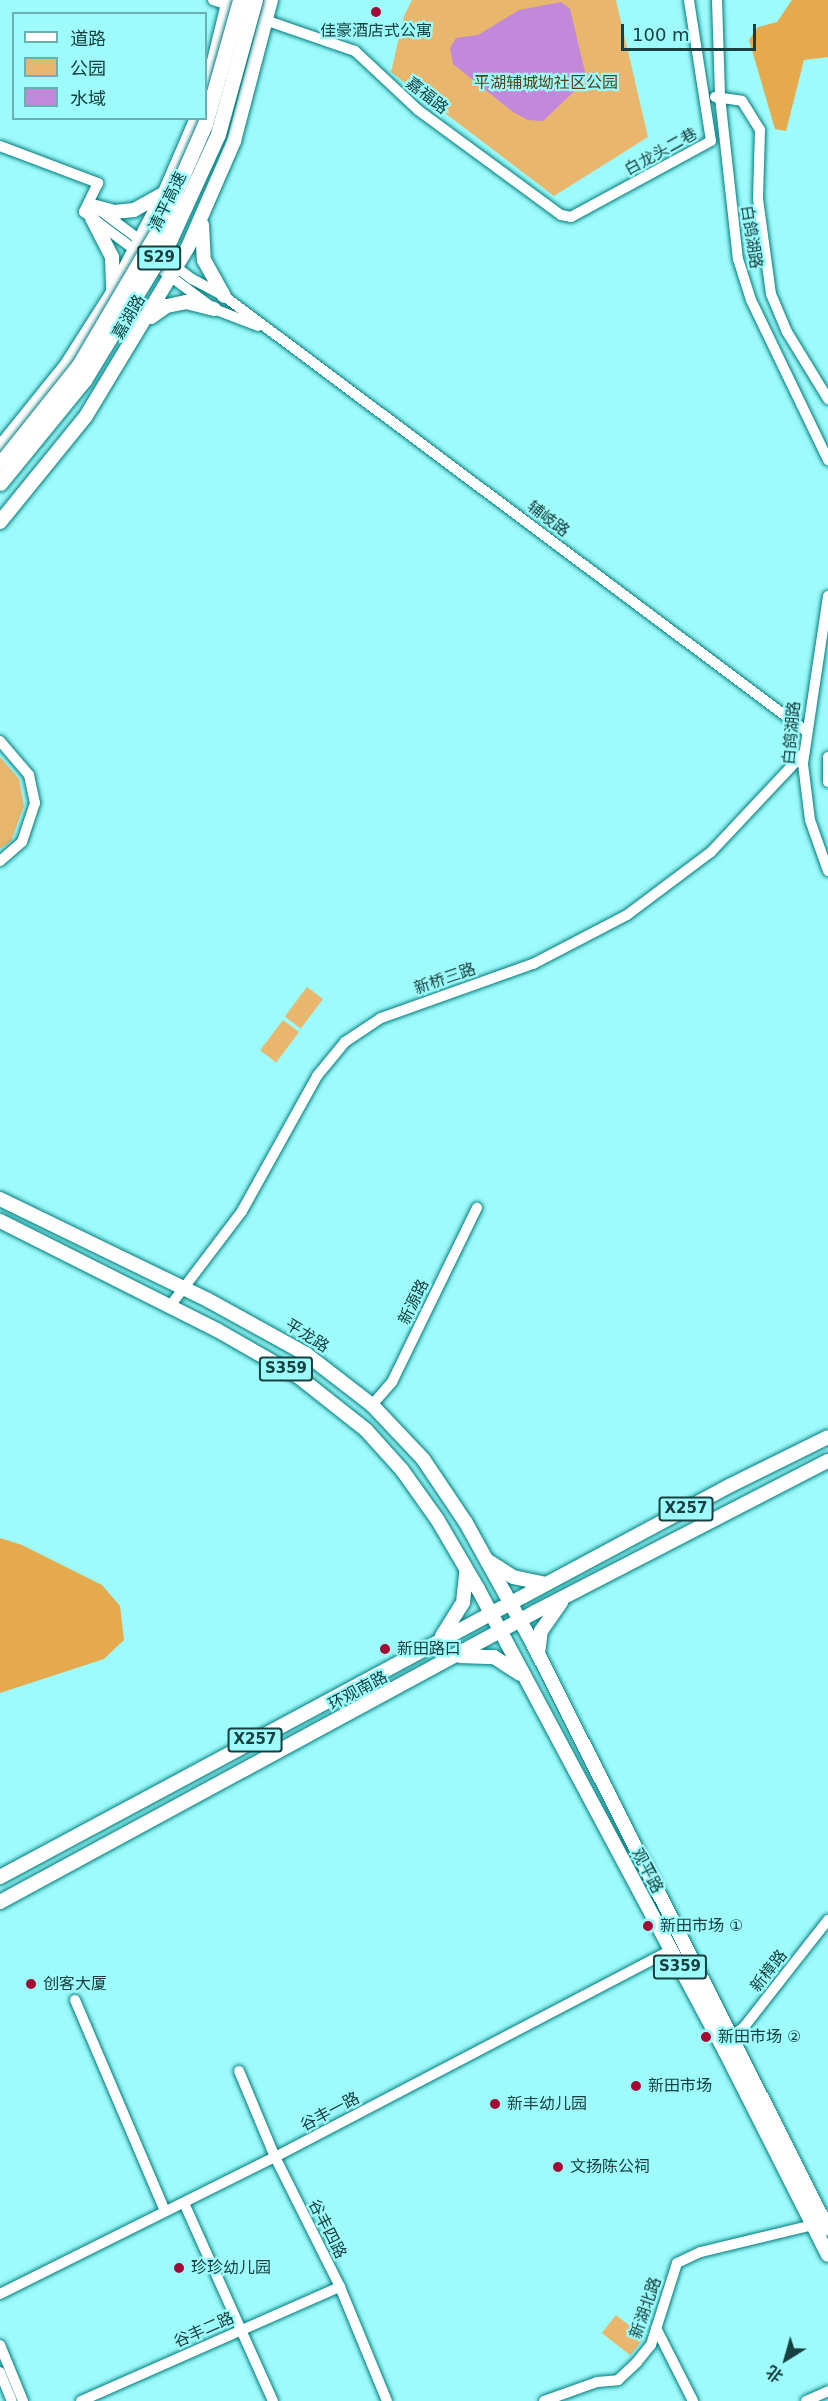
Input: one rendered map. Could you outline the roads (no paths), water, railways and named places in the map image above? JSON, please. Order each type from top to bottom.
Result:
[{"type":"highway","name":"清平高速","points":[[0,483],[84,380],[170,239],[218,134],[255,0]]},
{"type":"highway","name":"清平高速","points":[[207,115],[232,2]]},
{"type":"highway","name":"清平高速","points":[[0,464],[72,374],[142,246],[206,120]]},
{"type":"main road","name":"嘉湖路","points":[[0,522],[76,430],[146,322],[174,272],[203,216],[234,141],[271,0]]},
{"type":"main road","points":[[207,90],[232,2]]},
{"type":"main road","name":"嘉湖路","points":[[0,448],[66,366],[142,246],[196,120]]},
{"type":"main road","points":[[112,294],[112,257],[91,210],[115,212],[134,210],[151,203],[166,190]]},
{"type":"main road","points":[[203,216],[204,260],[224,296]]},
{"type":"main road","points":[[146,322],[159,310],[177,303],[196,302],[214,309]]},
{"type":"main road","name":"平龙路","points":[[0,1198],[184,1288],[306,1354],[372,1405],[423,1458],[486,1557],[510,1602]]},
{"type":"main road","name":"S359","points":[[0,1221],[170,1306],[274,1362],[344,1410],[402,1470],[463,1562],[500,1632]]},
{"type":"main road","name":"环观南路","points":[[0,1877],[771,1463],[828,1437]]},
{"type":"main road","name":"环观南路","points":[[0,1902],[520,1621],[828,1461]]},
{"type":"main road","points":[[486,1557],[513,1577],[545,1584]]},
{"type":"main road","points":[[435,1642],[452,1623],[463,1603],[467,1582],[463,1562]]},
{"type":"main road","points":[[539,1656],[541,1631],[554,1610],[571,1594]]},
{"type":"main road","name":"观平路","points":[[510,1602],[828,2229]]},
{"type":"main road","name":"观平路","points":[[500,1632],[671,1950],[828,2255]]},
{"type":"main road","points":[[454,1657],[494,1657],[527,1682]]},
{"type":"street","points":[[213,0],[232,2]]},
{"type":"street","name":"白龙头二巷","points":[[561,214],[575,216],[707,144],[711,139],[689,0]]},
{"type":"street","name":"白鸽湖路","points":[[717,0],[720,97],[734,240],[743,280],[828,460]]},
{"type":"street","name":"嘉福路","points":[[266,20],[355,51],[418,110],[561,214]]},
{"type":"street","points":[[705,98],[720,97],[742,100],[760,130],[758,199],[767,279],[788,332],[828,399]]},
{"type":"street","points":[[0,146],[98,183],[91,210],[142,246],[214,309],[272,331]]},
{"type":"street","name":"辅岐路","points":[[174,272],[224,296],[806,730]]},
{"type":"street","name":"白鸽湖路","points":[[828,596],[804,753],[810,820],[828,871]]},
{"type":"street","points":[[0,741],[26,769],[35,803],[22,842],[0,861]]},
{"type":"street","name":"新桥三路","points":[[170,1306],[242,1211],[317,1076],[345,1042],[381,1018],[533,964],[627,915],[718,846],[804,753]]},
{"type":"street","points":[[828,757],[828,783]]},
{"type":"street","name":"新源路","points":[[372,1405],[392,1382],[477,1208]]},
{"type":"street","name":"新樟路","points":[[730,2038],[744,2027],[828,1920]]},
{"type":"street","name":"谷丰一路","points":[[0,2294],[274,2157],[671,1950]]},
{"type":"street","points":[[75,2000],[165,2211]]},
{"type":"street","name":"谷丰四路","points":[[239,2071],[274,2157],[340,2287],[387,2401]]},
{"type":"street","points":[[184,2203],[273,2401]]},
{"type":"street","name":"新湖北路","points":[[544,2401],[597,2382],[618,2380],[651,2345],[677,2263],[702,2252],[813,2224]]},
{"type":"street","name":"谷丰二路","points":[[81,2401],[340,2287]]},
{"type":"street","points":[[656,2328],[693,2401]]},
{"type":"street","points":[[0,2345],[23,2401]]},
{"type":"street","points":[[0,2372],[12,2401]]},
{"type":"street","points":[[806,2401],[828,2391]]},
{"type":"water","points":[[561,2],[570,9],[585,72],[582,84],[543,121],[528,120],[513,112],[453,64],[450,48],[456,38],[478,35],[519,10]]},
{"type":"place","name":"佳豪酒店式公寓","points":[[376,12]]},
{"type":"place","name":"新田路口","points":[[385,1649]]},
{"type":"place","name":"新田市场 ①","points":[[648,1926]]},
{"type":"place","name":"创客大厦","points":[[31,1984]]},
{"type":"place","name":"新田市场 ②","points":[[706,2037]]},
{"type":"place","name":"新田市场","points":[[636,2086]]},
{"type":"place","name":"新丰幼儿园","points":[[495,2104]]},
{"type":"place","name":"文扬陈公祠","points":[[558,2167]]},
{"type":"place","name":"珍珍幼儿园","points":[[179,2268]]},
{"type":"park label","name":"平湖辅城坳社区公园","points":[[546,83]]}]
